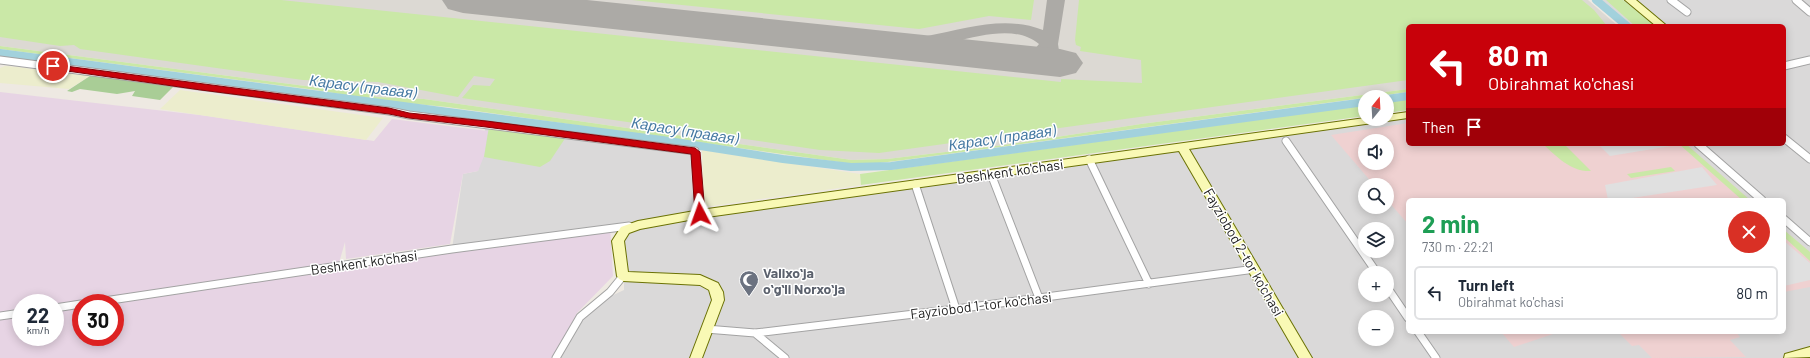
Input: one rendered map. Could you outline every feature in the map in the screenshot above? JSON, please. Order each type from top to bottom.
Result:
[{"type":"street","points":[[1630,0],[1660,24]]},
{"type":"street","points":[[1671,0],[1687,12]]},
{"type":"street","points":[[1796,0],[1810,12]]},
{"type":"street","points":[[0,60],[106,73],[201,88],[389,111],[409,115],[695,152],[700,214]]},
{"type":"street","points":[[1786,66],[1810,60]]},
{"type":"street","points":[[1394,117],[1406,115]]},
{"type":"street","name":"Beshkent ko'chasi","points":[[124,298],[452,249],[638,225],[700,214],[1358,122]]},
{"type":"street","points":[[1786,140],[1810,158]]},
{"type":"street","points":[[1286,141],[1372,266]]},
{"type":"street","name":"Fayziobod 2-tor ko'chasi","points":[[1182,146],[1306,358]]},
{"type":"street","points":[[1700,146],[1760,198]]},
{"type":"street","points":[[1089,159],[1149,284]]},
{"type":"street","points":[[991,174],[1039,298]]},
{"type":"street","points":[[915,184],[956,309]]},
{"type":"street","points":[[1786,221],[1810,242]]},
{"type":"street","name":"Beshkent ko'chasi","points":[[618,241],[625,230],[638,225]]},
{"type":"street","points":[[556,358],[580,317],[610,292],[623,276],[616,232],[611,228]]},
{"type":"street","name":"Fayziobod 1-tor ko'chasi","points":[[706,329],[755,333],[956,309],[1255,269]]},
{"type":"street","points":[[623,276],[700,280],[712,285],[717,290],[718,300],[696,358]]},
{"type":"street","points":[[1394,297],[1406,315]]},
{"type":"street","points":[[0,316],[12,314]]},
{"type":"street","points":[[755,333],[785,358]]},
{"type":"street","points":[[1419,334],[1436,358]]},
{"type":"street","points":[[1790,358],[1810,352]]},
{"type":"shaded area","points":[[0,0],[1588,0],[1616,24],[1406,24],[1406,89],[1394,91],[1358,90],[1358,96],[1141,124],[1004,145],[887,159],[852,160],[424,99],[374,97],[376,90],[368,87],[321,88],[0,46]]},
{"type":"shaded area","points":[[1596,0],[1810,0],[1810,358],[554,358],[592,305],[624,290],[624,230],[452,249],[463,174],[478,171],[486,124],[695,151],[700,214],[1358,122],[1358,126],[1394,126],[1394,117],[1406,115],[1406,146],[1786,146],[1786,24],[1625,24]]},
{"type":"shaded area","points":[[0,92],[208,116],[374,141],[392,119],[488,131],[484,156],[478,171],[463,174],[450,244],[346,259],[345,242],[339,263],[610,225],[613,276],[577,313],[553,358],[0,358]]},
{"type":"shaded area","points":[[1406,123],[1406,146],[1688,146],[1748,198],[1406,198],[1406,222],[1394,208],[1394,178],[1368,178],[1361,170],[1394,170],[1394,134],[1358,134],[1358,166],[1331,135]]},
{"type":"shaded area","points":[[1600,146],[1671,146],[1610,156]]},
{"type":"shaded area","points":[[1702,167],[1717,185],[1632,198],[1608,198],[1605,185]]},
{"type":"shaded area","points":[[1786,232],[1810,252],[1810,287],[1786,292]]},
{"type":"shaded area","points":[[1786,243],[1810,263],[1810,280],[1786,286]]},
{"type":"shaded area","points":[[1503,334],[1553,334],[1514,347]]},
{"type":"shaded area","points":[[1620,334],[1738,334],[1740,337],[1730,340],[1746,357],[1652,358],[1639,345],[1632,346]]},
{"type":"green space","points":[[0,0],[281,0],[1061,82],[1061,79],[1142,83],[1141,60],[1080,51],[1081,47],[1076,45],[1075,40],[1079,0],[1582,0],[1594,10],[1605,24],[1406,24],[1406,80],[879,153],[820,150],[462,98],[473,85],[490,86],[495,79],[474,76],[458,97],[378,82],[303,80],[80,49],[74,45],[60,46],[0,37]]},
{"type":"green space","points":[[632,0],[1034,0],[1031,20],[989,16],[919,29]]},
{"type":"green space","points":[[1606,0],[1623,0],[1653,24],[1633,24]]},
{"type":"green space","points":[[0,46],[321,88],[368,87],[376,91],[375,97],[424,99],[852,160],[887,159],[1004,145],[1141,124],[1358,96],[1358,99],[872,164],[846,163],[447,107],[375,100],[316,90],[0,49]]},
{"type":"green space","points":[[5,66],[90,76],[69,89],[0,83],[0,68]]},
{"type":"green space","points":[[86,72],[174,86],[160,100],[132,96],[135,91],[117,94],[80,89],[72,92],[67,91],[90,76],[81,75]]},
{"type":"green space","points":[[1406,89],[1406,92],[1394,94],[1394,91]]},
{"type":"green space","points":[[180,90],[383,118],[366,140],[160,109]]},
{"type":"green space","points":[[1406,99],[1406,110],[1394,112],[1394,101]]},
{"type":"green space","points":[[1358,106],[1358,117],[861,185],[860,174]]},
{"type":"green space","points":[[489,127],[566,137],[550,161],[540,167],[484,157]]},
{"type":"green space","points":[[1545,146],[1566,146],[1591,171],[1577,169],[1559,159]]},
{"type":"green space","points":[[1681,146],[1688,146],[1748,198],[1740,198]]},
{"type":"green space","points":[[702,150],[860,174],[861,185],[704,207]]},
{"type":"green space","points":[[1671,167],[1675,171],[1631,178],[1627,174]]},
{"type":"green space","points":[[1786,232],[1810,252],[1810,261],[1786,239]]},
{"type":"waterway","name":"Карасу (правая)","points":[[1596,0],[1625,24]]},
{"type":"waterway","name":"Карасу (правая)","points":[[0,53],[662,140],[783,159],[851,167],[891,166],[1358,103]]},
{"type":"waterway","name":"Карасу (правая)","points":[[1394,98],[1406,96]]},
{"type":"taxiway","points":[[1049,44],[1056,0]]},
{"type":"taxiway","points":[[894,45],[929,41],[989,29],[1008,28],[1026,30],[1041,36],[1049,44]]},
{"type":"taxiway","points":[[990,55],[1014,64],[1029,64],[1042,60],[1046,56],[1050,51],[1049,44]]},
{"type":"taxiway","points":[[1042,51],[1049,44]]},
{"type":"runway","points":[[463,0],[1060,63]]},
{"type":"place","name":"Valixoʻja oʻgʻli Norxoʻja","points":[[749,297]]},
{"type":"route","points":[[53,66],[201,88],[570,134],[695,152],[700,214]]}]
